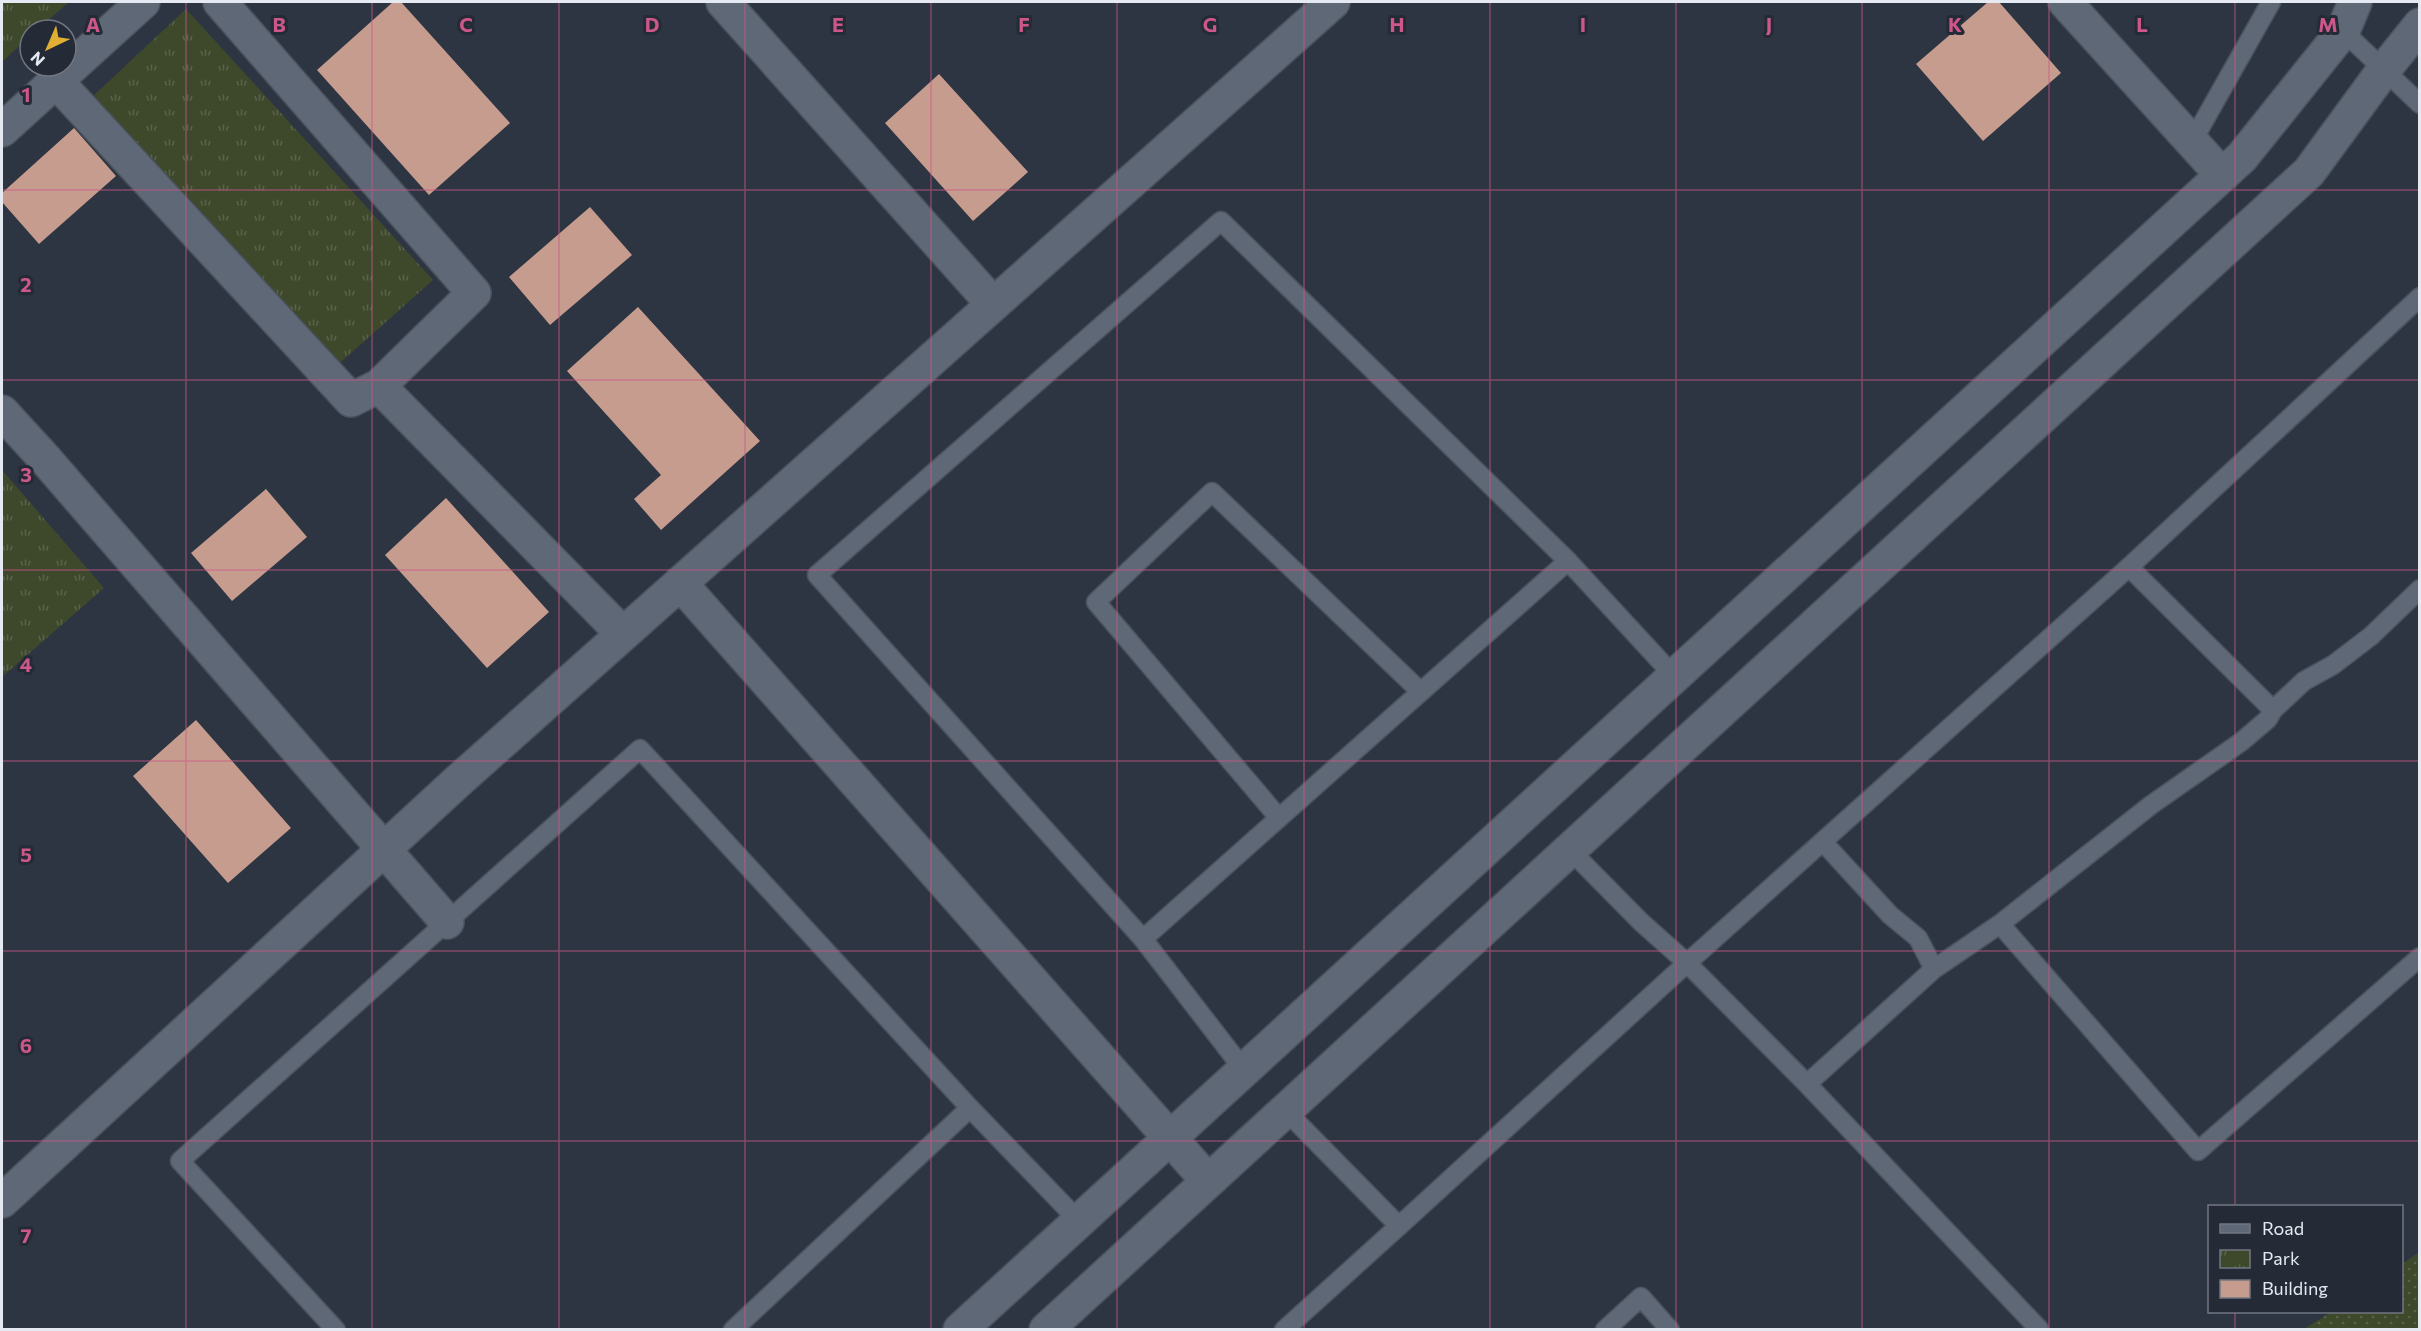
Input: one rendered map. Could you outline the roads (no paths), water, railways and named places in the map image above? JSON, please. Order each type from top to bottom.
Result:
[{"type":"street","points":[[2,130],[143,2]]},
{"type":"street","points":[[56,81],[351,400],[379,386],[474,293],[220,2]]},
{"type":"street","points":[[723,2],[993,304]]},
{"type":"street","points":[[2,1201],[384,849],[1333,2]]},
{"type":"street","points":[[2065,2],[2222,175]]},
{"type":"street","points":[[960,1329],[2242,157],[2349,16]]},
{"type":"street","points":[[1046,1329],[2309,172],[2383,71],[2420,25]]},
{"type":"street","points":[[379,386],[623,634]]},
{"type":"street","points":[[2,412],[447,922]]},
{"type":"street","points":[[680,583],[1208,1181]]},
{"type":"lane","points":[[2192,142],[2271,2]]},
{"type":"lane","points":[[2349,16],[2383,71],[2420,104]]},
{"type":"lane","points":[[1244,1070],[1143,939],[817,574],[1221,221],[1568,561],[1674,676]]},
{"type":"lane","points":[[1284,1329],[2128,567],[2420,297]]},
{"type":"lane","points":[[1279,818],[1096,602],[1212,492],[1421,692]]},
{"type":"lane","points":[[1143,939],[1568,561]]},
{"type":"lane","points":[[2128,567],[2273,710]]},
{"type":"lane","points":[[1807,1084],[1934,969],[2000,924],[2151,805],[2241,742],[2268,719],[2273,710],[2304,681],[2333,665],[2371,636],[2420,589]]},
{"type":"lane","points":[[336,1329],[180,1161],[639,749],[970,1108],[1079,1221]]},
{"type":"lane","points":[[1823,842],[1890,915],[1918,938],[1934,969]]},
{"type":"lane","points":[[1570,850],[1807,1084],[2039,1329]]},
{"type":"lane","points":[[2000,924],[2199,1151],[2420,957]]},
{"type":"lane","points":[[732,1329],[970,1108]]},
{"type":"lane","points":[[1285,1110],[1399,1226]]},
{"type":"lane","points":[[1605,1329],[1641,1297],[1670,1329]]}]
